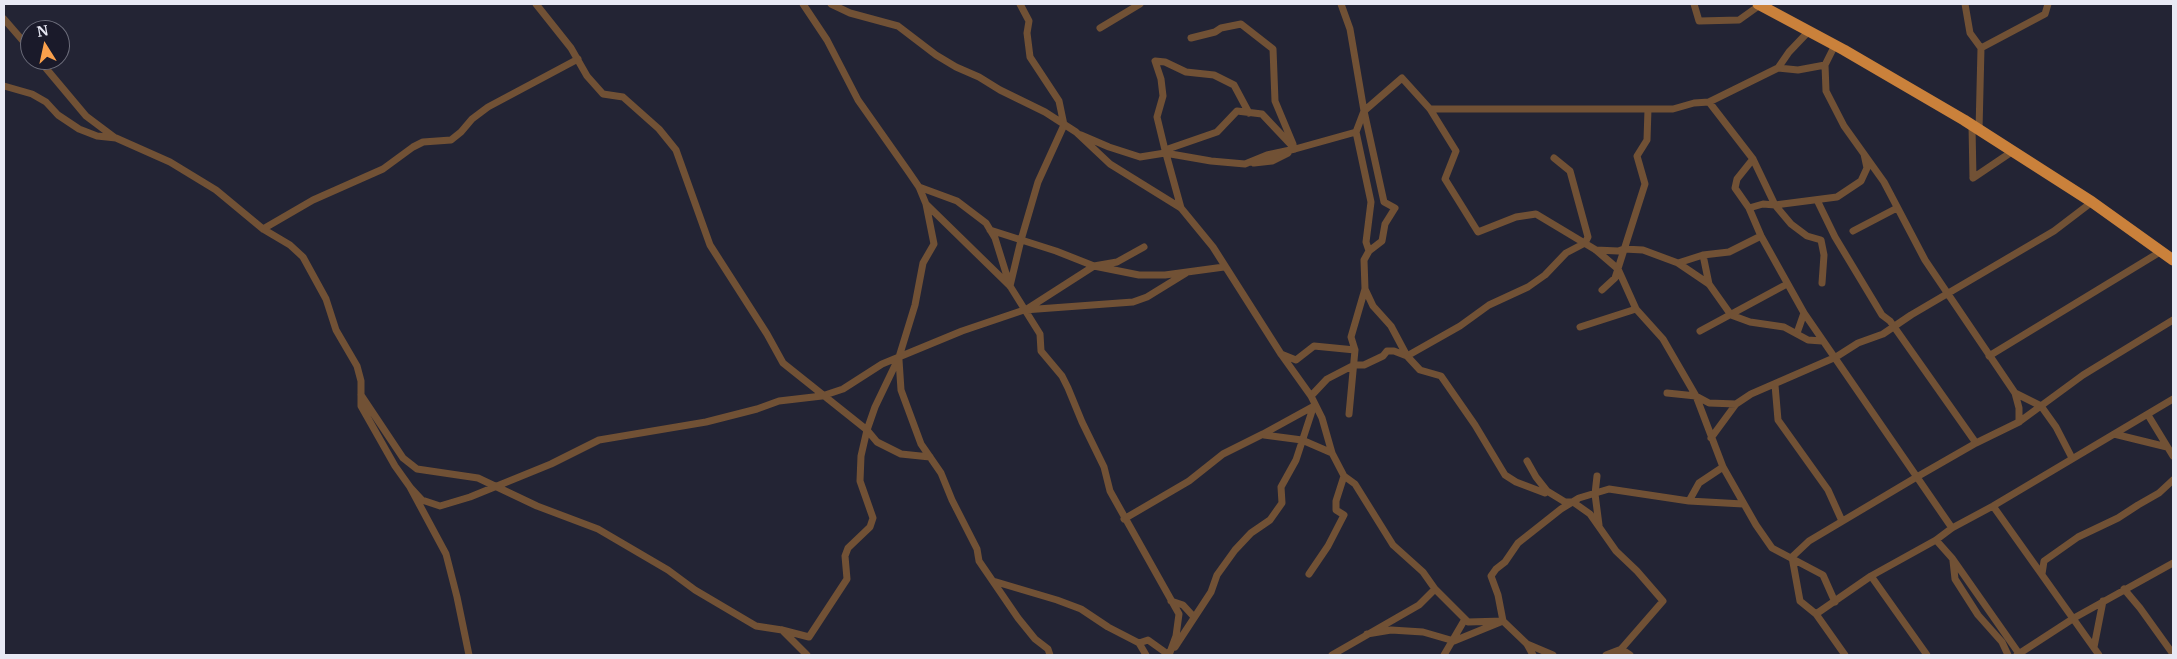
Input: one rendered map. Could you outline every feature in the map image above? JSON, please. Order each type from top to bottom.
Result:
[{"type":"highway","points":[[1759,4],[1835,45],[2013,151],[2092,202],[2173,260]]},
{"type":"street","points":[[536,4],[578,59],[587,76],[603,94],[623,97],[659,129],[676,150],[710,245],[767,334],[783,363],[867,430],[877,442],[901,454],[930,457]]},
{"type":"street","points":[[361,395],[403,458],[417,469],[478,478],[537,506],[598,529],[630,546],[695,590],[756,626],[809,637],[847,579],[845,556],[848,548],[870,527],[873,518],[860,480],[861,456],[867,430],[898,357],[915,305],[924,263],[934,244],[926,204],[919,187],[858,100],[827,40],[803,4]]},
{"type":"street","points":[[831,4],[850,13],[898,26],[936,55],[1045,112],[1076,132],[1109,147],[1140,157],[1165,151],[1216,132],[1237,111],[1262,114],[1295,149]]},
{"type":"street","points":[[1010,286],[1038,182],[1064,125],[1059,101],[1030,56],[1027,33],[1029,21],[1020,4]]},
{"type":"street","points":[[1100,28],[1140,4]]},
{"type":"street","points":[[1341,4],[1350,29],[1364,111],[1384,202],[1395,208],[1386,224],[1382,241],[1364,260],[1365,289],[1351,337],[1355,350],[1349,414]]},
{"type":"street","points":[[1694,4],[1699,21],[1739,20],[1759,4]]},
{"type":"street","points":[[1965,4],[1970,34],[1981,48],[1973,178],[2013,151]]},
{"type":"street","points":[[1981,48],[2044,14],[2048,4]]},
{"type":"street","points":[[4,19],[20,37]]},
{"type":"street","points":[[1191,38],[1241,24],[1273,49],[1276,101],[1295,149]]},
{"type":"street","points":[[1430,109],[1673,109],[1694,103],[1709,102],[1778,68],[1789,52],[1809,31]]},
{"type":"street","points":[[1835,45],[1825,65],[1826,91],[1844,126],[1884,182],[1925,260],[2015,393],[2019,408],[2018,422]]},
{"type":"street","points":[[263,229],[314,200],[383,169],[413,146],[423,142],[451,140],[462,132],[472,119],[488,107],[578,59]]},
{"type":"street","points":[[1181,208],[1165,151],[1158,117],[1163,96],[1161,79],[1155,61],[1165,62],[1186,72],[1214,75],[1234,85],[1249,112]]},
{"type":"street","points":[[1778,68],[1798,70],[1825,65]]},
{"type":"street","points":[[47,70],[86,116],[116,138],[170,162],[216,190],[263,229],[290,245],[306,261],[326,299],[336,330],[357,366],[361,381],[360,406],[395,466],[410,487],[422,500],[440,506],[470,497],[551,464],[599,440],[706,422],[758,409],[779,400],[822,396],[843,389],[882,364],[962,331],[1024,310],[1094,266],[1118,262],[1144,247]]},
{"type":"street","points":[[1370,252],[1366,242],[1371,202],[1356,132],[1364,111],[1402,78],[1430,109],[1456,151],[1445,179],[1478,232],[1516,217],[1536,214],[1596,250],[1618,269],[1636,309],[1663,339],[1696,396],[1723,467],[1772,548],[1823,575],[1835,602]]},
{"type":"street","points":[[4,86],[32,94],[46,102],[58,115],[79,129],[97,136],[116,138]]},
{"type":"street","points":[[1709,102],[1753,159],[1775,204],[1791,224],[1807,236],[1821,240],[1824,255],[1822,284]]},
{"type":"street","points":[[1602,290],[1615,278],[1644,184],[1637,156],[1647,140],[1648,109]]},
{"type":"street","points":[[1076,132],[1110,164],[1181,208],[1213,247],[1281,354],[1311,396],[1314,406],[1322,418],[1332,453],[1344,476],[1355,484],[1393,545],[1423,572],[1435,589],[1468,622],[1503,621]]},
{"type":"street","points":[[1165,151],[1211,161],[1246,164],[1272,161],[1295,149],[1356,132]]},
{"type":"street","points":[[1749,208],[1763,204],[1837,197],[1861,181],[1867,168],[1864,152]]},
{"type":"street","points":[[1407,356],[1460,326],[1489,305],[1528,287],[1545,274],[1566,253],[1585,243],[1588,237],[1570,171],[1554,158]]},
{"type":"street","points":[[1753,159],[1737,179],[1735,188],[1749,208],[1760,236],[1822,341],[1836,357],[1915,478],[1952,528]]},
{"type":"street","points":[[919,187],[957,201],[986,223],[995,238],[1010,286],[1040,334],[1041,351],[1062,376],[1104,467],[1110,492],[1179,614],[1176,636],[1169,655],[1211,592],[1217,574],[1235,550],[1251,533],[1270,520],[1282,503],[1281,487],[1296,460],[1314,406]]},
{"type":"street","points":[[1817,200],[1845,256],[1869,290],[1882,315],[1890,321],[1976,443]]},
{"type":"street","points":[[1711,438],[1736,404],[1750,394],[1775,385],[1836,357],[1858,342],[1883,334],[1893,326],[2054,231],[2092,202]]},
{"type":"street","points":[[926,204],[1010,286]]},
{"type":"street","points":[[1853,231],[1897,208]]},
{"type":"street","points":[[990,230],[1056,251],[1094,266],[1139,275],[1186,273],[1224,267]]},
{"type":"street","points":[[1678,263],[1703,255],[1729,252],[1760,236]]},
{"type":"street","points":[[1596,250],[1643,250],[1678,263],[1709,284],[1731,315],[1750,322],[1784,327],[1808,340],[1822,341]]},
{"type":"street","points":[[1989,356],[2160,252]]},
{"type":"street","points":[[1703,255],[1709,284]]},
{"type":"street","points":[[1024,310],[1133,302],[1147,297],[1186,273]]},
{"type":"street","points":[[1700,331],[1787,284]]},
{"type":"street","points":[[1365,289],[1373,306],[1391,326],[1407,356],[1420,370],[1440,376],[1475,424],[1505,474],[1516,482],[1544,493],[1548,491]]},
{"type":"street","points":[[1580,327],[1636,309]]},
{"type":"street","points":[[1797,333],[1804,313]]},
{"type":"street","points":[[1792,557],[1809,541],[1842,521],[1976,443],[2018,422],[2083,375],[2173,320]]},
{"type":"street","points":[[1784,327],[1800,321]]},
{"type":"street","points":[[1281,354],[1296,360],[1314,346],[1355,350]]},
{"type":"street","points":[[1311,396],[1327,379],[1354,365],[1364,365],[1383,356],[1387,351],[1394,351],[1407,356]]},
{"type":"street","points":[[898,357],[901,390],[921,444],[941,473],[952,500],[977,549],[979,561],[1018,618],[1035,639],[1048,649],[1050,655]]},
{"type":"street","points":[[1775,385],[1778,420],[1828,490],[1842,521]]},
{"type":"street","points":[[1667,393],[1696,396],[1709,403],[1736,404]]},
{"type":"street","points":[[2015,393],[2042,406],[2056,427],[2072,458]]},
{"type":"street","points":[[1816,614],[1871,576],[1936,540],[1952,528],[1993,506],[2173,399]]},
{"type":"street","points":[[1124,519],[1189,481],[1223,454],[1314,406]]},
{"type":"street","points":[[2148,415],[2173,456]]},
{"type":"street","points":[[1264,434],[1302,440],[1332,453]]},
{"type":"street","points":[[2114,434],[2167,447]]},
{"type":"street","points":[[1526,461],[1548,491],[1565,502],[1573,502],[1590,514],[1622,558],[1637,571],[1663,601],[1618,652]]},
{"type":"street","points":[[1689,501],[1698,483],[1723,467]]},
{"type":"street","points":[[1309,574],[1328,546],[1344,515],[1336,510],[1336,505],[1344,476]]},
{"type":"street","points":[[1599,528],[1595,494],[1596,476],[1609,489]]},
{"type":"street","points":[[2042,574],[2044,561],[2078,538],[2138,506],[2173,480]]},
{"type":"street","points":[[410,487],[446,554],[469,655]]},
{"type":"street","points":[[1533,655],[1527,644],[1503,621],[1498,595],[1491,576],[1505,562],[1518,543],[1554,513],[1573,502],[1609,489],[1689,501],[1744,504]]},
{"type":"street","points":[[1993,506],[2099,655]]},
{"type":"street","points":[[1936,540],[1952,558],[2018,655],[2074,618],[2173,563]]},
{"type":"street","points":[[1792,557],[1800,601],[1816,614],[1845,655]]},
{"type":"street","points":[[1952,558],[1955,578],[1978,615],[2002,642],[2008,655]]},
{"type":"street","points":[[1871,576],[1928,655]]},
{"type":"street","points":[[992,581],[1081,609],[1108,627],[1139,642],[1146,655]]},
{"type":"street","points":[[1332,655],[1419,605],[1435,589]]},
{"type":"street","points":[[2124,589],[2173,652]]},
{"type":"street","points":[[1171,601],[1183,604],[1194,617]]},
{"type":"street","points":[[2094,647],[2103,601]]},
{"type":"street","points":[[1444,655],[1454,641],[1465,619]]},
{"type":"street","points":[[1367,634],[1391,630],[1423,632],[1454,641],[1503,621]]},
{"type":"street","points":[[782,630],[807,655]]},
{"type":"street","points":[[1139,642],[1148,640],[1169,655]]},
{"type":"street","points":[[1527,644],[1553,655]]},
{"type":"street","points":[[1606,655],[1618,652],[1630,655]]}]
